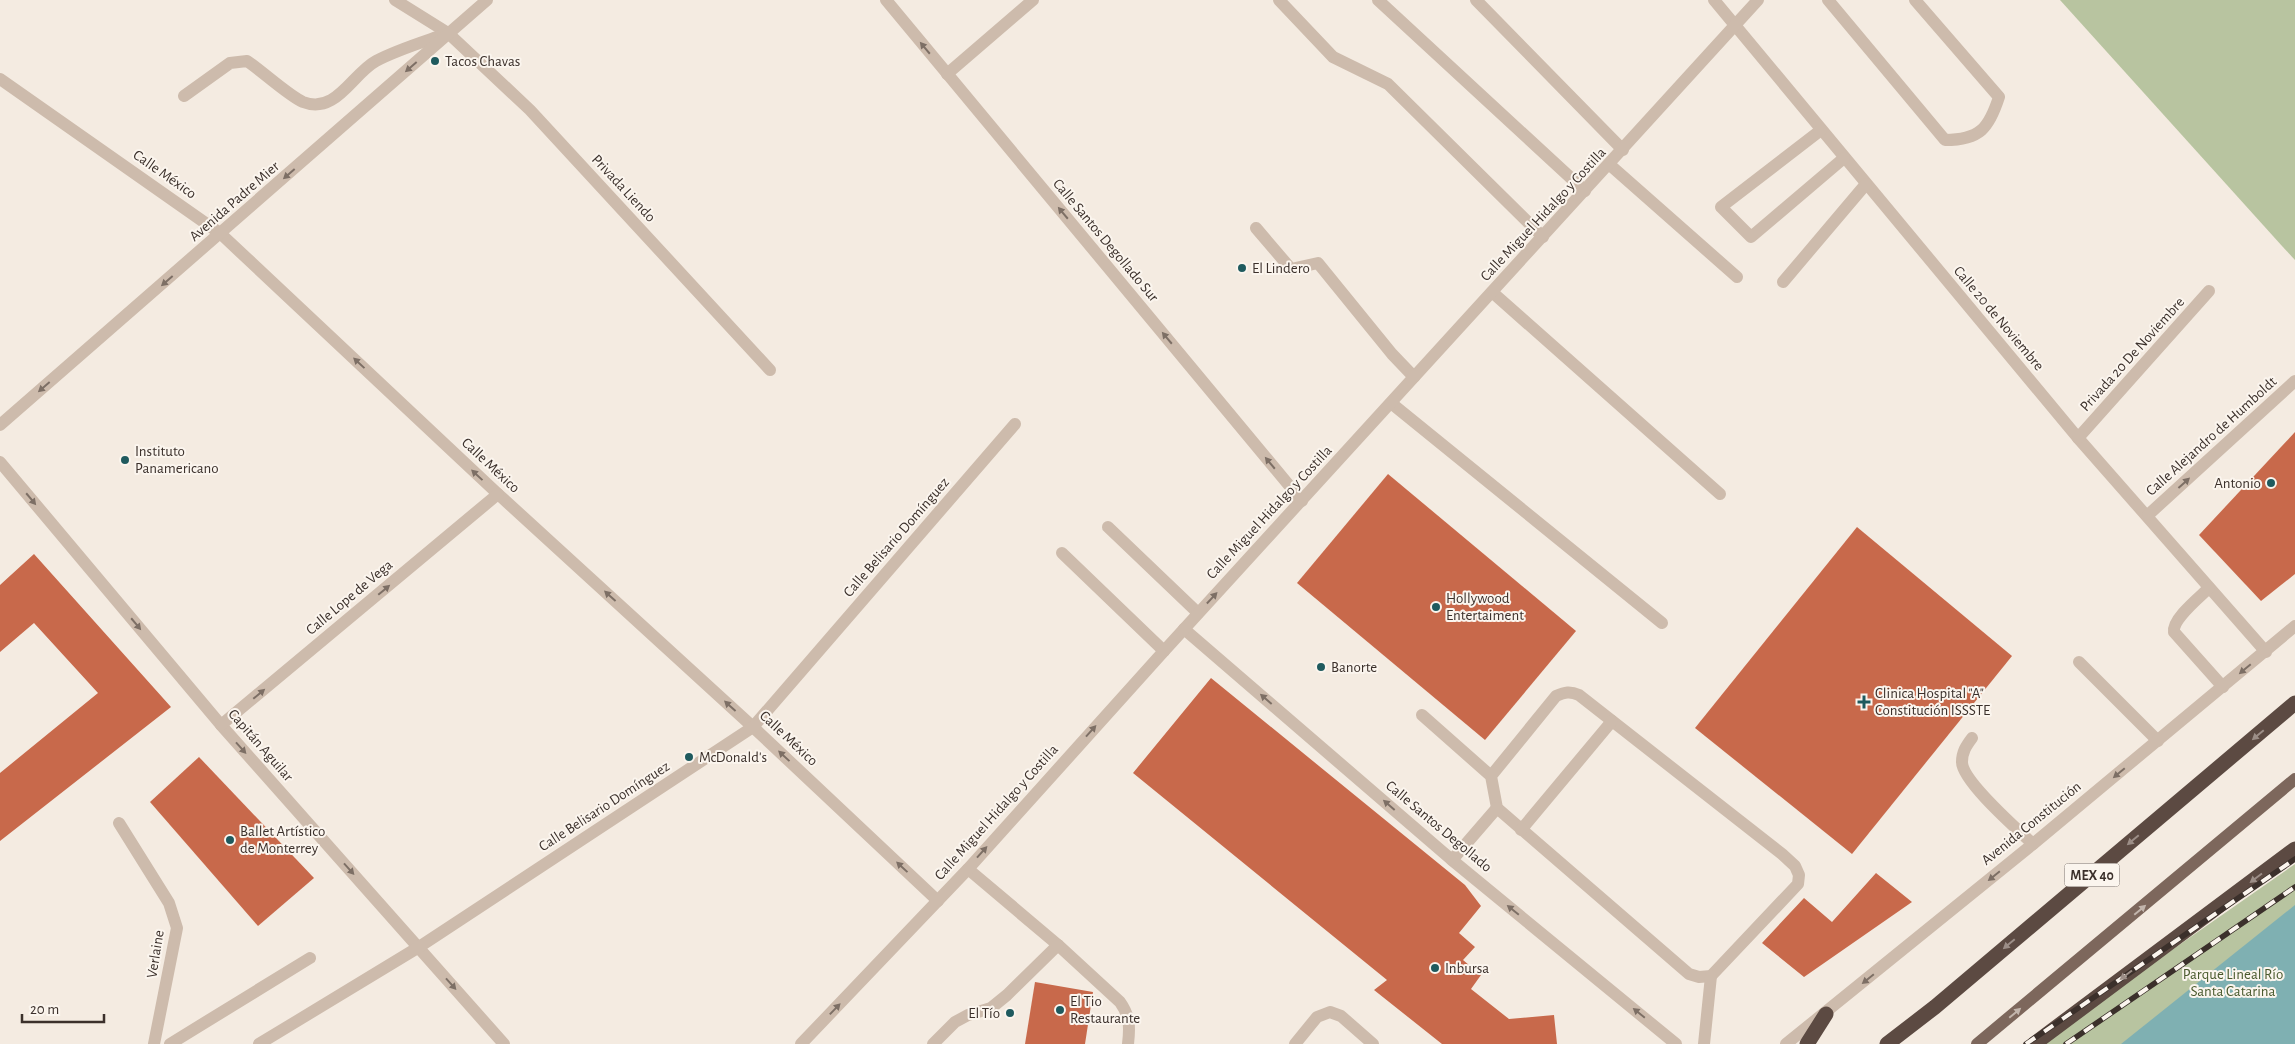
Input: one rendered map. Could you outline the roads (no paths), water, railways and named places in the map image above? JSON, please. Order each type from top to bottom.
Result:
[{"type":"highway","name":"MEX 40","points":[[1887,1044],[1935,1007],[2295,704]]},
{"type":"highway","points":[[2034,1044],[2295,848]]},
{"type":"highway","points":[[1807,1044],[1826,1014]]},
{"type":"main road","points":[[1977,1044],[2295,779]]},
{"type":"main road","points":[[2227,837],[2295,790]]},
{"type":"street","name":"Privada Liendo","points":[[395,0],[448,33],[530,110],[770,370]]},
{"type":"street","name":"Avenida Padre Mier","points":[[0,425],[222,234],[487,0]]},
{"type":"street","name":"Calle Santos Degollado Sur","points":[[886,0],[1302,500]]},
{"type":"street","points":[[947,74],[1033,0]]},
{"type":"street","points":[[1279,0],[1333,58],[1388,84],[1543,238]]},
{"type":"street","points":[[1378,0],[1586,191]]},
{"type":"street","points":[[1476,0],[1623,150]]},
{"type":"street","name":"Calle 20 de Noviembre","points":[[1714,0],[2078,438],[2148,515],[2266,652]]},
{"type":"street","name":"Calle Miguel Hidalgo y Costilla","points":[[801,1044],[968,869],[1164,650],[1610,165],[1758,0]]},
{"type":"street","points":[[1828,0],[1945,140],[1958,140],[1975,135],[1991,120],[1999,97],[1915,0]]},
{"type":"street","points":[[184,96],[230,63],[247,61],[303,102],[319,104],[336,98],[372,63],[397,50],[448,33]]},
{"type":"street","name":"Calle México","points":[[0,80],[222,234],[498,494],[754,727],[938,901]]},
{"type":"street","points":[[1821,130],[1721,207],[1751,237],[1844,158]]},
{"type":"street","points":[[1610,165],[1737,277]]},
{"type":"street","points":[[1783,282],[1866,184]]},
{"type":"street","points":[[1256,228],[1291,269],[1318,263],[1392,354],[1414,377]]},
{"type":"street","name":"Privada 20 De Noviembre","points":[[2078,438],[2209,291]]},
{"type":"street","points":[[1492,292],[1720,494]]},
{"type":"street","name":"Calle Alejandro de Humboldt","points":[[2148,515],[2295,381]]},
{"type":"street","points":[[1392,403],[1662,623]]},
{"type":"street","name":"Calle Belisario Domínguez","points":[[259,1044],[419,948],[754,727],[1015,424]]},
{"type":"street","name":"Capitán Aguilar","points":[[0,462],[221,725],[504,1044]]},
{"type":"street","name":"Calle Lope de Vega","points":[[221,725],[498,494]]},
{"type":"street","points":[[1108,527],[1198,613]]},
{"type":"street","points":[[1062,553],[1164,650]]},
{"type":"street","points":[[2209,588],[2178,619],[2173,627],[2174,632],[2223,687]]},
{"type":"street","name":"Avenida Constitución","points":[[1786,1044],[1826,1014],[2266,652],[2295,626]]},
{"type":"street","name":"Calle Santos Degollado","points":[[1184,629],[1452,860],[1676,1044]]},
{"type":"street","points":[[2079,662],[2158,741]]},
{"type":"street","points":[[1491,776],[1556,696],[1564,692],[1579,695],[1795,866],[1799,875],[1798,884],[1749,932],[1711,976],[1704,1044]]},
{"type":"street","points":[[1422,715],[1491,776],[1497,808],[1521,830],[1689,974],[1699,977],[1711,976]]},
{"type":"street","points":[[1521,830],[1612,721]]},
{"type":"street","points":[[1972,738],[1964,748],[1962,764],[1970,782],[2033,844]]},
{"type":"street","points":[[1452,860],[1497,808]]},
{"type":"street","name":"Verlaine","points":[[120,823],[169,903],[177,928],[154,1044]]},
{"type":"street","points":[[968,869],[1058,945],[1123,1006],[1130,1025],[1128,1044]]},
{"type":"street","points":[[933,1044],[955,1022],[968,1015],[991,1008],[1058,945]]},
{"type":"street","points":[[170,1044],[310,958]]},
{"type":"street","points":[[1294,1044],[1317,1017],[1330,1012],[1341,1016],[1373,1044]]},
{"type":"water","points":[[2295,905],[2295,1044],[2121,1044]]},
{"type":"railway","points":[[2026,1044],[2295,859]]},
{"type":"railway","points":[[2066,1044],[2295,887]]},
{"type":"place","name":"Tacos Chavas","points":[[435,61]]},
{"type":"place","name":"El Lindero","points":[[1242,268]]},
{"type":"place","name":"Instituto Panamericano","points":[[125,460]]},
{"type":"place","name":"Antonio","points":[[2271,483]]},
{"type":"place","name":"Hollywood Entertaiment","points":[[1436,607]]},
{"type":"place","name":"Banorte","points":[[1321,667]]},
{"type":"place","name":"Clinica Hospital \"A\" Constitución ISSSTE","points":[[1864,702]]},
{"type":"place","name":"McDonald's","points":[[689,757]]},
{"type":"place","name":"Ballet Artístico de Monterrey","points":[[230,840]]},
{"type":"place","name":"Inbursa","points":[[1435,968]]},
{"type":"place","name":"El Tio Restaurante","points":[[1060,1010]]},
{"type":"place","name":"El Tío","points":[[1010,1013]]},
{"type":"park label","name":"Parque Lineal Río Santa Catarina","points":[[2233,982]]}]
